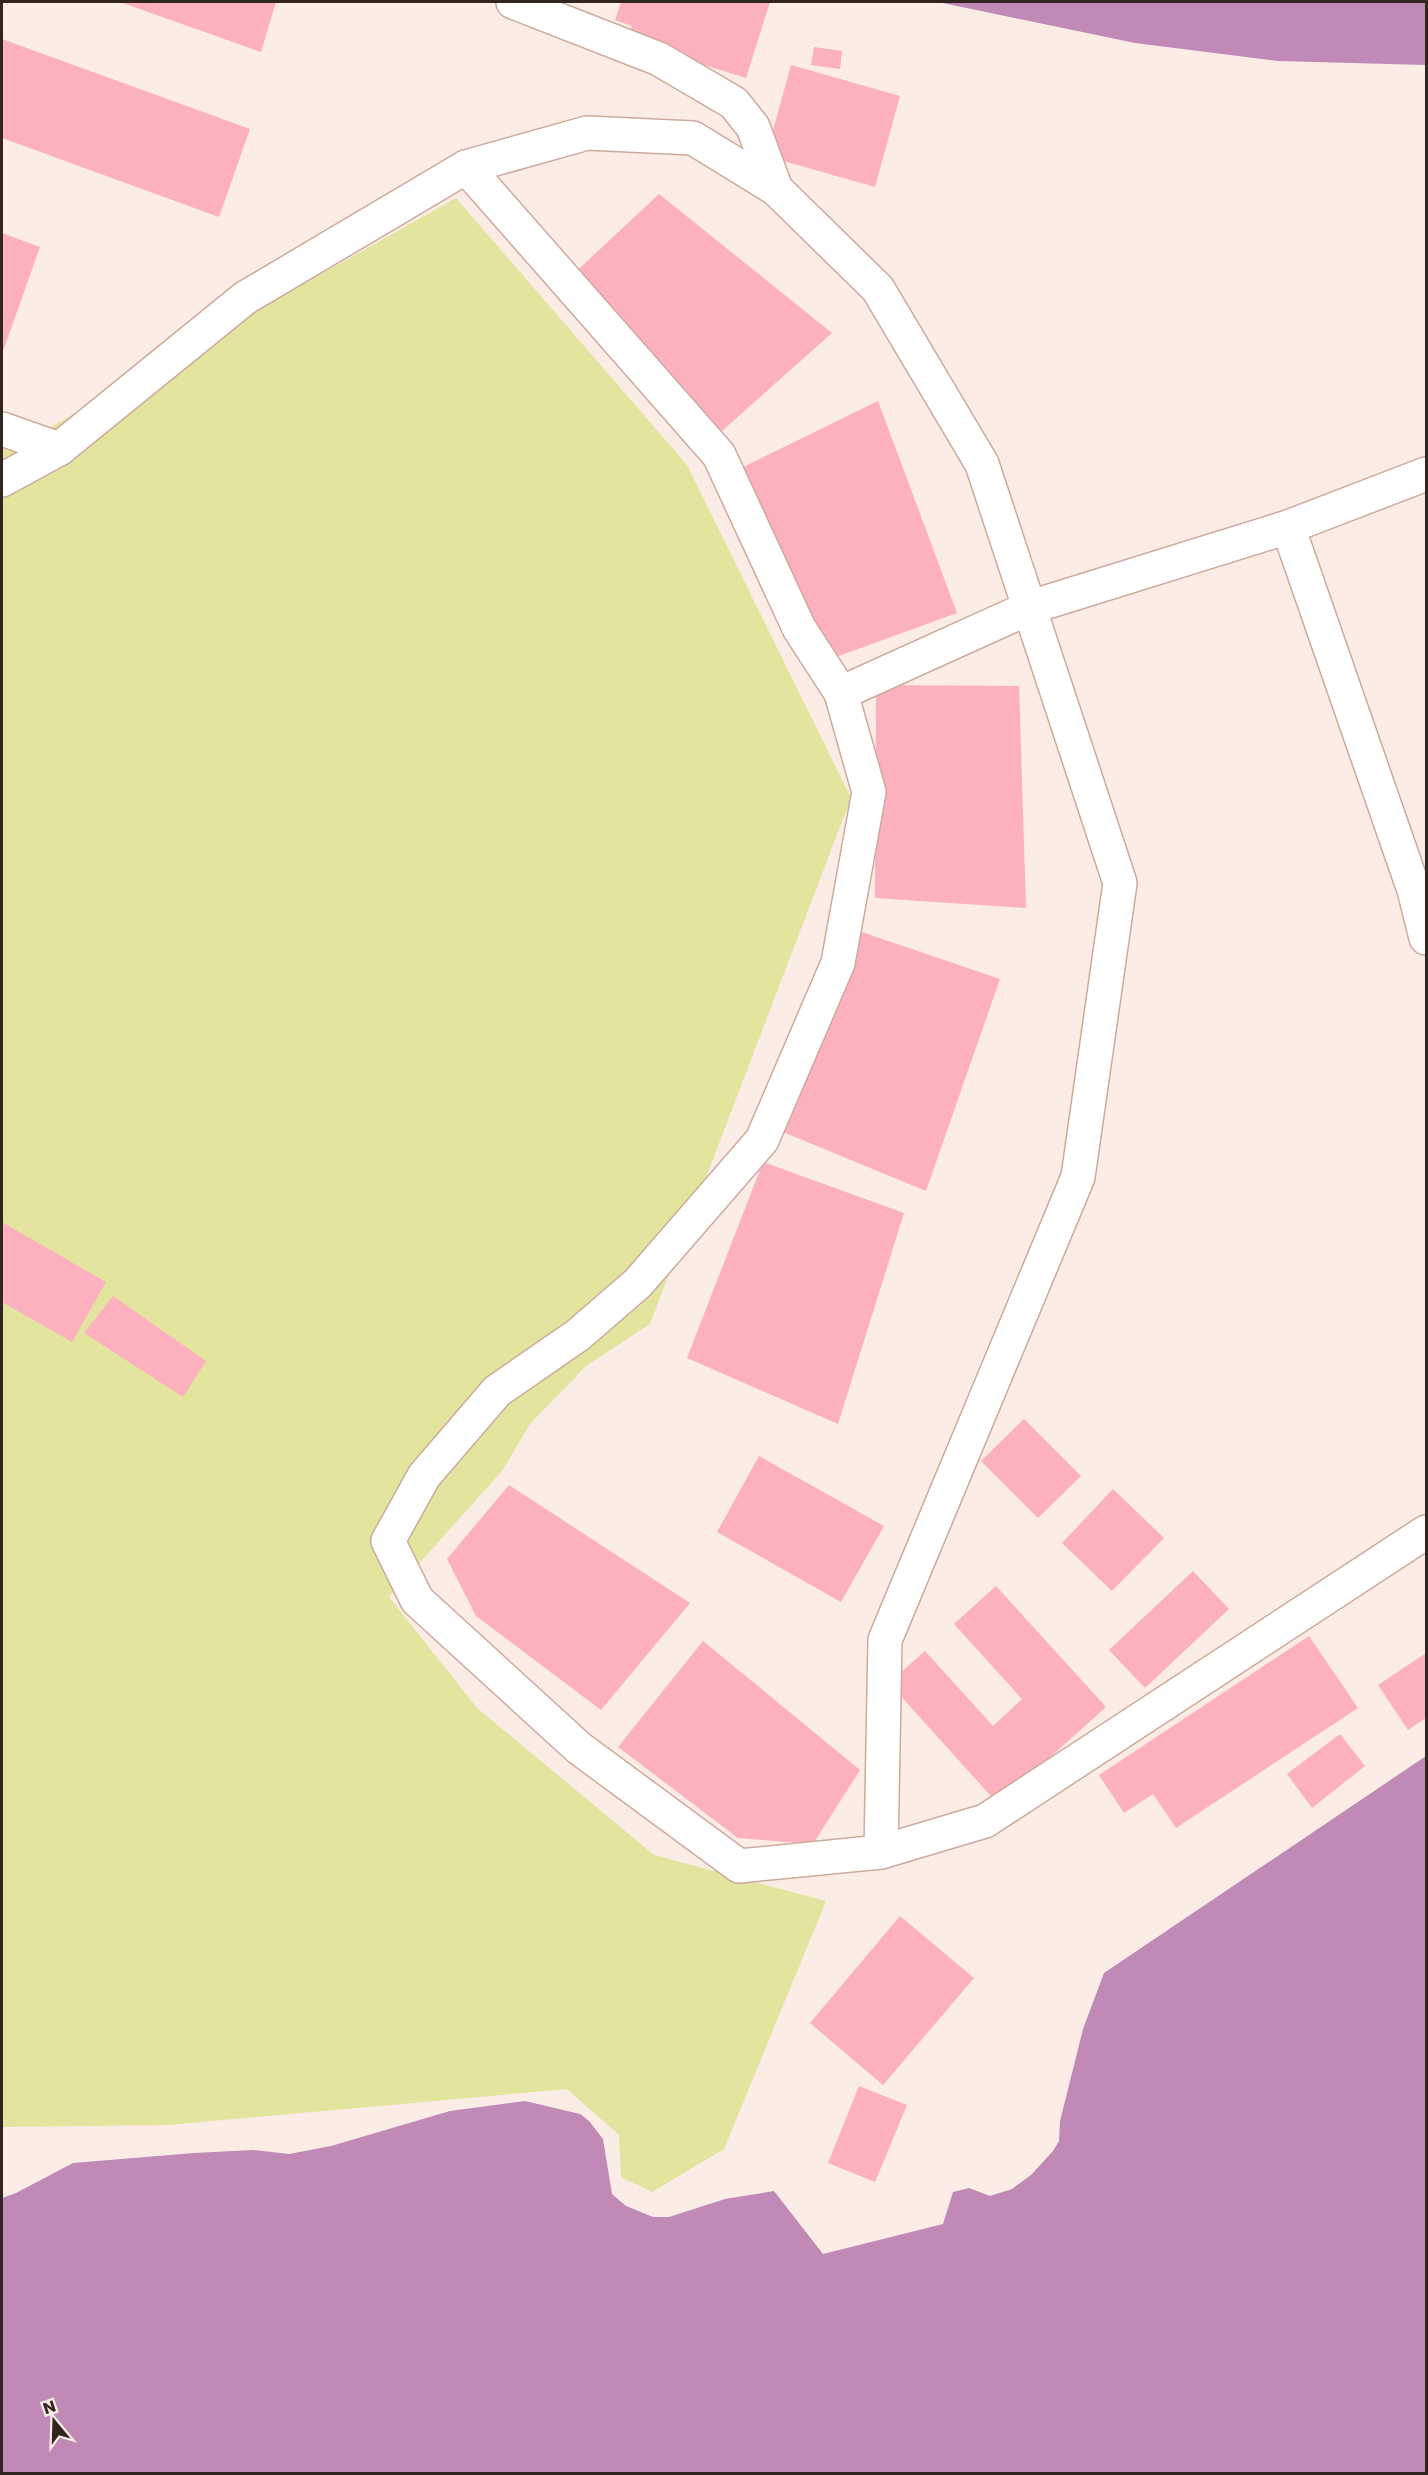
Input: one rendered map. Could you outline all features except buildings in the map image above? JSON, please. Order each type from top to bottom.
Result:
[{"type":"lane","points":[[513,2],[659,58],[734,103],[753,127],[776,189]]},
{"type":"lane","points":[[2,480],[59,449],[245,298],[466,166],[587,133],[693,138],[776,189],[878,289],[982,464],[1120,883],[1078,1177],[885,1640],[881,1851]]},
{"type":"lane","points":[[466,166],[719,454],[800,628],[841,693],[869,792],[838,963],[762,1140],[638,1283],[578,1335],[497,1391],[424,1476],[388,1541],[417,1600],[579,1748],[739,1866],[881,1851],[985,1821],[1426,1532]]},
{"type":"lane","points":[[2,429],[59,449]]},
{"type":"lane","points":[[841,693],[1030,607],[1288,527],[1426,474]]},
{"type":"lane","points":[[1288,527],[1414,890],[1426,938]]},
{"type":"green space","points":[[456,198],[687,465],[851,798],[650,1324],[586,1366],[530,1424],[502,1471],[389,1597],[477,1708],[654,1855],[826,1901],[724,2149],[652,2192],[621,2177],[619,2135],[567,2089],[168,2125],[2,2127],[2,444],[17,446]]},
{"type":"shaded area","points":[[938,2],[1426,2],[1426,65],[1277,61],[1135,43]]},
{"type":"shaded area","points":[[1426,1756],[1426,2473],[2,2473],[2,2198],[73,2163],[253,2150],[289,2154],[331,2146],[450,2111],[525,2101],[580,2114],[589,2121],[603,2139],[612,2194],[626,2206],[653,2217],[669,2217],[725,2199],[774,2191],[823,2254],[943,2224],[953,2192],[969,2188],[990,2196],[1012,2189],[1031,2175],[1053,2151],[1059,2141],[1060,2121],[1083,2029],[1104,1973]]}]
